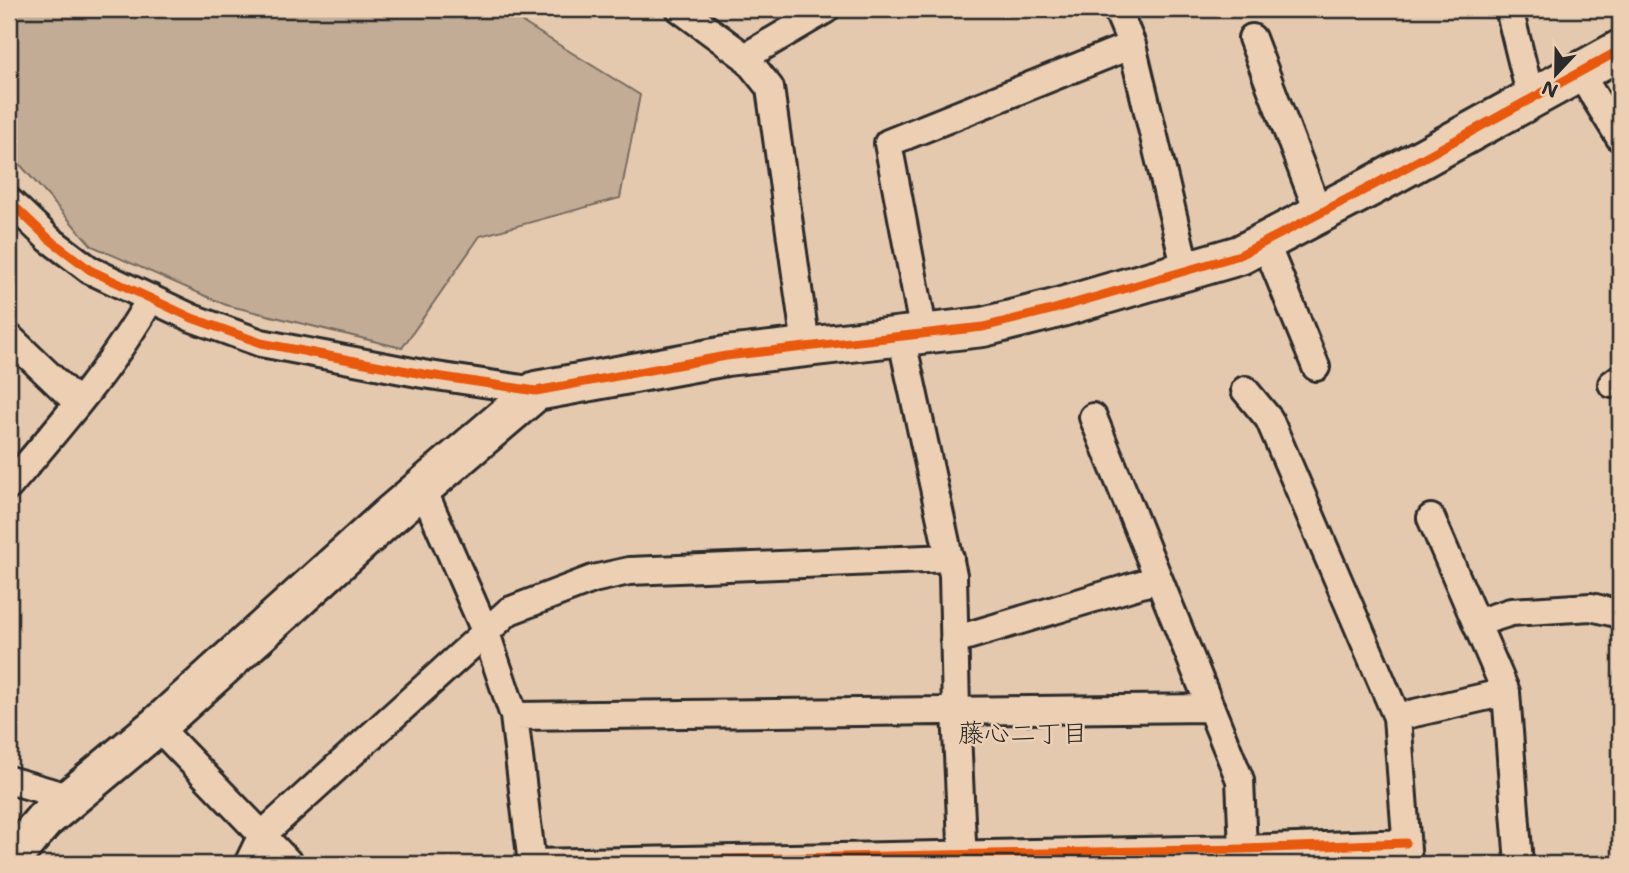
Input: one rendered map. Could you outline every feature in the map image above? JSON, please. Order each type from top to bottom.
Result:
[{"type":"street","points":[[680,9],[744,57],[770,89],[806,346]]},
{"type":"street","points":[[744,57],[824,9]]},
{"type":"street","points":[[1117,9],[1132,45],[1186,270]]},
{"type":"street","points":[[1509,9],[1531,99]]},
{"type":"street","points":[[1252,38],[1319,214]]},
{"type":"street","points":[[962,860],[953,575],[912,335],[888,143],[1132,45]]},
{"type":"street","points":[[9,201],[49,239],[90,270],[192,318],[261,343],[423,374],[536,391],[726,356],[983,327],[1240,255],[1620,50]]},
{"type":"street","points":[[1579,72],[1620,138]]},
{"type":"street","points":[[1265,242],[1316,367]]},
{"type":"street","points":[[9,486],[78,403],[133,330],[150,298]]},
{"type":"street","points":[[9,337],[78,403]]},
{"type":"street","points":[[422,487],[486,633],[514,716],[531,864],[962,860],[1243,849],[1407,854],[1397,717],[1269,419],[1245,390]]},
{"type":"street","points":[[9,861],[44,820],[157,726],[422,487],[536,391]]},
{"type":"street","points":[[1093,417],[1240,780],[1243,849]]},
{"type":"street","points":[[1431,518],[1506,692],[1519,864]]},
{"type":"street","points":[[248,864],[262,835],[509,611],[593,579],[629,571],[950,558]]},
{"type":"street","points":[[954,640],[1158,579]]},
{"type":"street","points":[[1476,623],[1511,612],[1591,607],[1620,614]]},
{"type":"street","points":[[1397,717],[1506,692]]},
{"type":"street","points":[[514,716],[1211,708]]},
{"type":"street","points":[[157,726],[290,864]]},
{"type":"street","points":[[9,780],[71,798]]},
{"type":"shaded area","points":[[9,9],[501,9],[640,95],[620,198],[480,236],[402,348],[226,305],[92,246],[9,152]]},
{"type":"cycle path","points":[[9,201],[49,239],[90,270],[192,318],[261,343],[423,374],[536,391],[726,356],[983,327],[1240,255],[1620,50]]},
{"type":"cycle path","points":[[529,864],[1406,843]]},
{"type":"district","name":"藤心二丁目","points":[[1023,732]]}]
